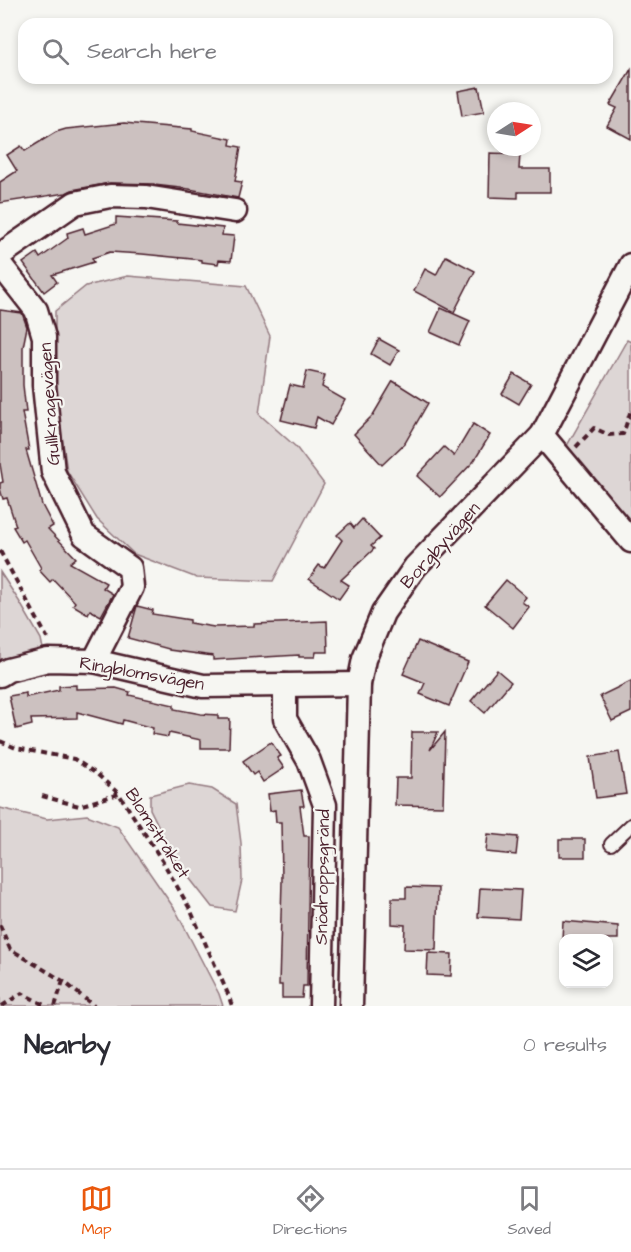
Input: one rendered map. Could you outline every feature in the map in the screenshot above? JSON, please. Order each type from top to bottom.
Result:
[{"type":"street","points":[[0,255],[75,203],[110,196],[146,197],[235,211]]},
{"type":"street","name":"Gullkragevägen","points":[[0,264],[36,310],[44,337],[45,385],[53,472],[84,535],[130,568],[132,587],[94,662]]},
{"type":"street","name":"Borgbyvägen","points":[[351,1006],[359,684],[364,658],[383,613],[415,567],[542,435],[631,265]]},
{"type":"street","points":[[542,435],[631,542]]},
{"type":"street","name":"Ringblomsvägen","points":[[0,675],[8,670],[48,660],[94,662],[202,686],[359,684]]},
{"type":"street","name":"Snödroppsgränd","points":[[285,685],[285,719],[309,761],[325,805],[321,1006]]},
{"type":"lane","points":[[611,844],[631,825]]},
{"type":"path","points":[[560,456],[579,445],[594,429],[609,435],[623,434],[631,411]]},
{"type":"path","points":[[0,551],[48,637],[48,660]]},
{"type":"path","name":"Blomstråket","points":[[0,741],[16,748],[74,759],[97,774],[118,794],[163,862],[190,909],[232,1006]]},
{"type":"path","points":[[42,796],[79,806],[118,794]]},
{"type":"path","points":[[0,925],[10,949],[63,981],[94,1006]]},
{"type":"path","points":[[55,1006],[63,981]]},
{"type":"path","points":[[2,1006],[22,993],[46,1006]]},
{"type":"shaded area","points":[[128,276],[246,286],[270,336],[259,414],[296,447],[324,484],[273,581],[197,578],[134,554],[97,519],[67,471],[55,389],[55,311],[86,286]]},
{"type":"shaded area","points":[[627,340],[631,342],[631,528],[564,451]]},
{"type":"shaded area","points":[[0,572],[41,639],[44,654],[0,667]]},
{"type":"shaded area","points":[[189,785],[212,789],[236,804],[241,843],[242,880],[235,911],[212,907],[176,861],[150,809],[150,795]]},
{"type":"shaded area","points":[[0,808],[47,819],[87,815],[118,827],[176,911],[223,1006],[0,1006]]},
{"type":"building","points":[[631,69],[631,139],[607,126],[617,108],[610,105]]},
{"type":"building","points":[[479,87],[484,112],[462,116],[458,91]]},
{"type":"building","points":[[124,123],[192,129],[192,131],[231,139],[230,145],[241,147],[235,181],[242,182],[238,198],[154,184],[110,183],[66,193],[0,203],[0,182],[17,171],[7,155],[21,146],[25,151],[56,132],[66,129]]},
{"type":"building","points":[[490,156],[520,156],[519,169],[550,169],[550,192],[518,192],[518,198],[489,197]]},
{"type":"building","points":[[116,217],[177,221],[177,223],[223,228],[222,235],[234,236],[231,261],[219,260],[218,264],[202,262],[202,260],[110,252],[92,258],[94,262],[52,275],[57,282],[44,292],[23,263],[37,253],[40,258],[68,238],[67,233],[83,228],[85,234],[116,224]]},
{"type":"building","points":[[446,256],[475,271],[454,312],[414,291],[425,269],[436,275]]},
{"type":"building","points":[[441,308],[470,321],[459,345],[430,332]]},
{"type":"building","points":[[0,310],[22,313],[27,327],[23,347],[26,412],[22,412],[29,450],[26,450],[42,505],[53,526],[48,529],[76,558],[70,563],[106,583],[103,588],[113,594],[101,616],[90,610],[88,614],[73,605],[75,602],[53,579],[50,582],[39,570],[41,568],[25,540],[22,542],[13,527],[16,526],[7,498],[3,499],[0,489],[0,483],[3,482],[0,464]]},
{"type":"building","points":[[379,339],[399,350],[390,365],[371,354]]},
{"type":"building","points":[[307,371],[325,375],[322,387],[345,400],[331,425],[317,417],[314,428],[281,420],[290,385],[303,388]]},
{"type":"building","points":[[514,374],[531,384],[519,404],[502,394]]},
{"type":"building","points":[[393,381],[428,403],[405,443],[382,465],[354,434],[373,415]]},
{"type":"building","points":[[473,424],[490,435],[474,461],[440,497],[417,476],[444,447],[454,456]]},
{"type":"building","points":[[362,519],[380,538],[371,546],[374,549],[341,580],[349,585],[339,599],[309,579],[319,565],[324,568],[342,540],[337,535],[350,523],[354,528]]},
{"type":"building","points":[[506,580],[526,597],[522,602],[529,607],[513,628],[485,605]]},
{"type":"building","points":[[137,606],[153,610],[152,614],[190,620],[190,623],[214,627],[327,621],[328,652],[316,652],[315,657],[299,657],[299,655],[213,660],[213,656],[169,650],[128,638]]},
{"type":"building","points":[[418,641],[468,662],[449,706],[420,694],[425,683],[403,674]]},
{"type":"building","points":[[497,670],[511,682],[485,713],[471,701]]},
{"type":"building","points":[[631,681],[631,712],[612,721],[600,696]]},
{"type":"building","points":[[76,685],[76,689],[116,688],[130,692],[129,695],[174,705],[174,709],[218,715],[218,719],[230,719],[229,748],[201,748],[201,740],[169,733],[168,737],[152,734],[153,728],[123,720],[122,724],[77,712],[77,718],[31,719],[32,725],[16,729],[9,696],[26,693],[26,697],[59,690],[59,686]]},
{"type":"building","points":[[412,732],[438,732],[430,750],[445,732],[443,806],[395,805],[396,778],[411,778]]},
{"type":"building","points":[[271,742],[281,756],[277,758],[284,768],[263,782],[257,772],[253,775],[243,761]]},
{"type":"building","points":[[619,752],[626,794],[596,798],[590,757]]},
{"type":"building","points":[[301,790],[304,806],[300,806],[304,836],[309,836],[307,986],[303,986],[302,998],[282,998],[282,985],[279,985],[281,822],[276,822],[275,810],[270,811],[268,794]]},
{"type":"building","points":[[488,834],[518,837],[516,855],[486,852]]},
{"type":"building","points":[[559,839],[585,839],[585,857],[559,857]]},
{"type":"building","points":[[406,887],[438,888],[436,950],[404,949],[405,925],[392,924],[392,898],[406,898]]},
{"type":"building","points":[[480,888],[521,890],[519,919],[478,917]]},
{"type":"building","points":[[563,921],[618,926],[618,939],[613,939],[613,934],[562,934]]},
{"type":"building","points":[[428,953],[452,954],[451,976],[427,975]]}]
